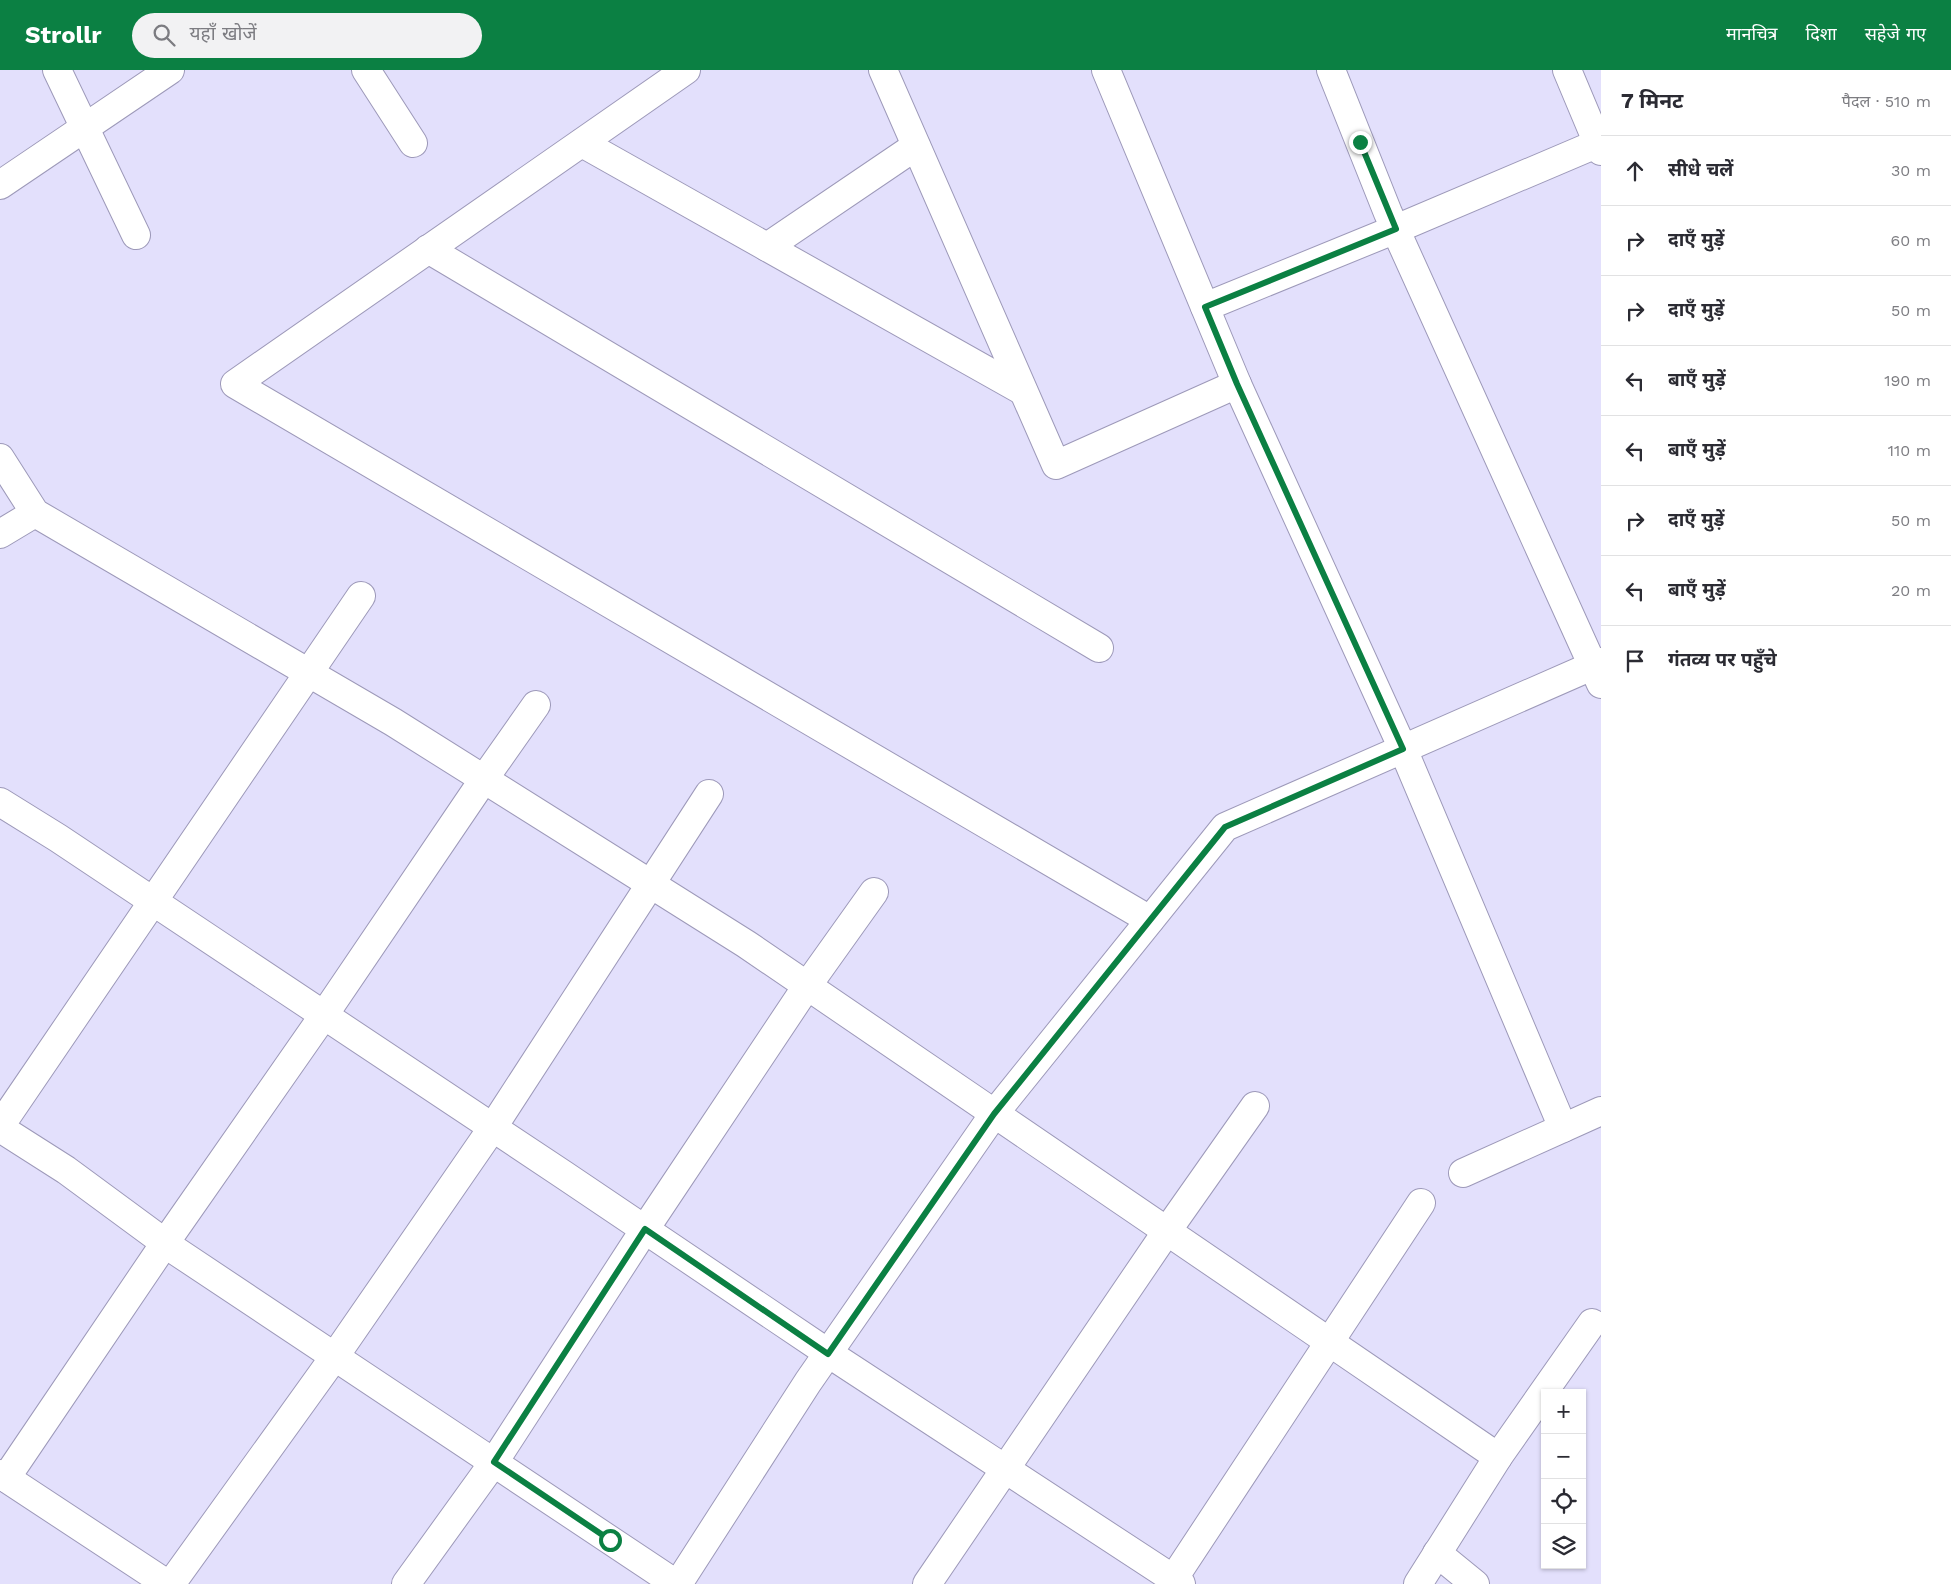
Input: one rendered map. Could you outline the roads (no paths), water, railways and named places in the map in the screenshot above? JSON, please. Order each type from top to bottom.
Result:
[{"type":"street","points":[[57,70],[136,235]]},
{"type":"street","points":[[0,185],[170,70]]},
{"type":"street","points":[[366,70],[413,143]]},
{"type":"street","points":[[686,70],[235,384],[1150,920]]},
{"type":"street","points":[[883,70],[1056,465],[1237,384]]},
{"type":"street","points":[[1106,70],[1237,384],[1403,749],[1563,1128]]},
{"type":"street","points":[[361,596],[0,1127],[66,1170],[165,1243],[677,1584],[828,1354],[994,1114],[1225,827],[1403,749],[1598,671],[1396,229],[1331,70]]},
{"type":"street","points":[[1205,307],[1600,146],[1567,70]]},
{"type":"street","points":[[582,143],[1023,391]]},
{"type":"street","points":[[767,247],[916,146]]},
{"type":"street","points":[[428,249],[1100,648]]},
{"type":"street","points":[[0,458],[35,513],[393,722],[746,944],[1498,1457]]},
{"type":"street","points":[[0,534],[35,513]]},
{"type":"street","points":[[536,705],[324,1015],[3,1476],[169,1584],[335,1356],[493,1127],[709,794]]},
{"type":"street","points":[[0,802],[58,838],[493,1127],[828,1354],[1175,1582],[1330,1342],[1422,1204]]},
{"type":"street","points":[[406,1584],[494,1462],[645,1229],[807,986],[874,892]]},
{"type":"street","points":[[927,1584],[1166,1231],[1255,1106]]},
{"type":"street","points":[[1463,1173],[1601,1112]]},
{"type":"street","points":[[1418,1584],[1498,1457],[1592,1323]]},
{"type":"street","points":[[1438,1553],[1475,1584]]}]
